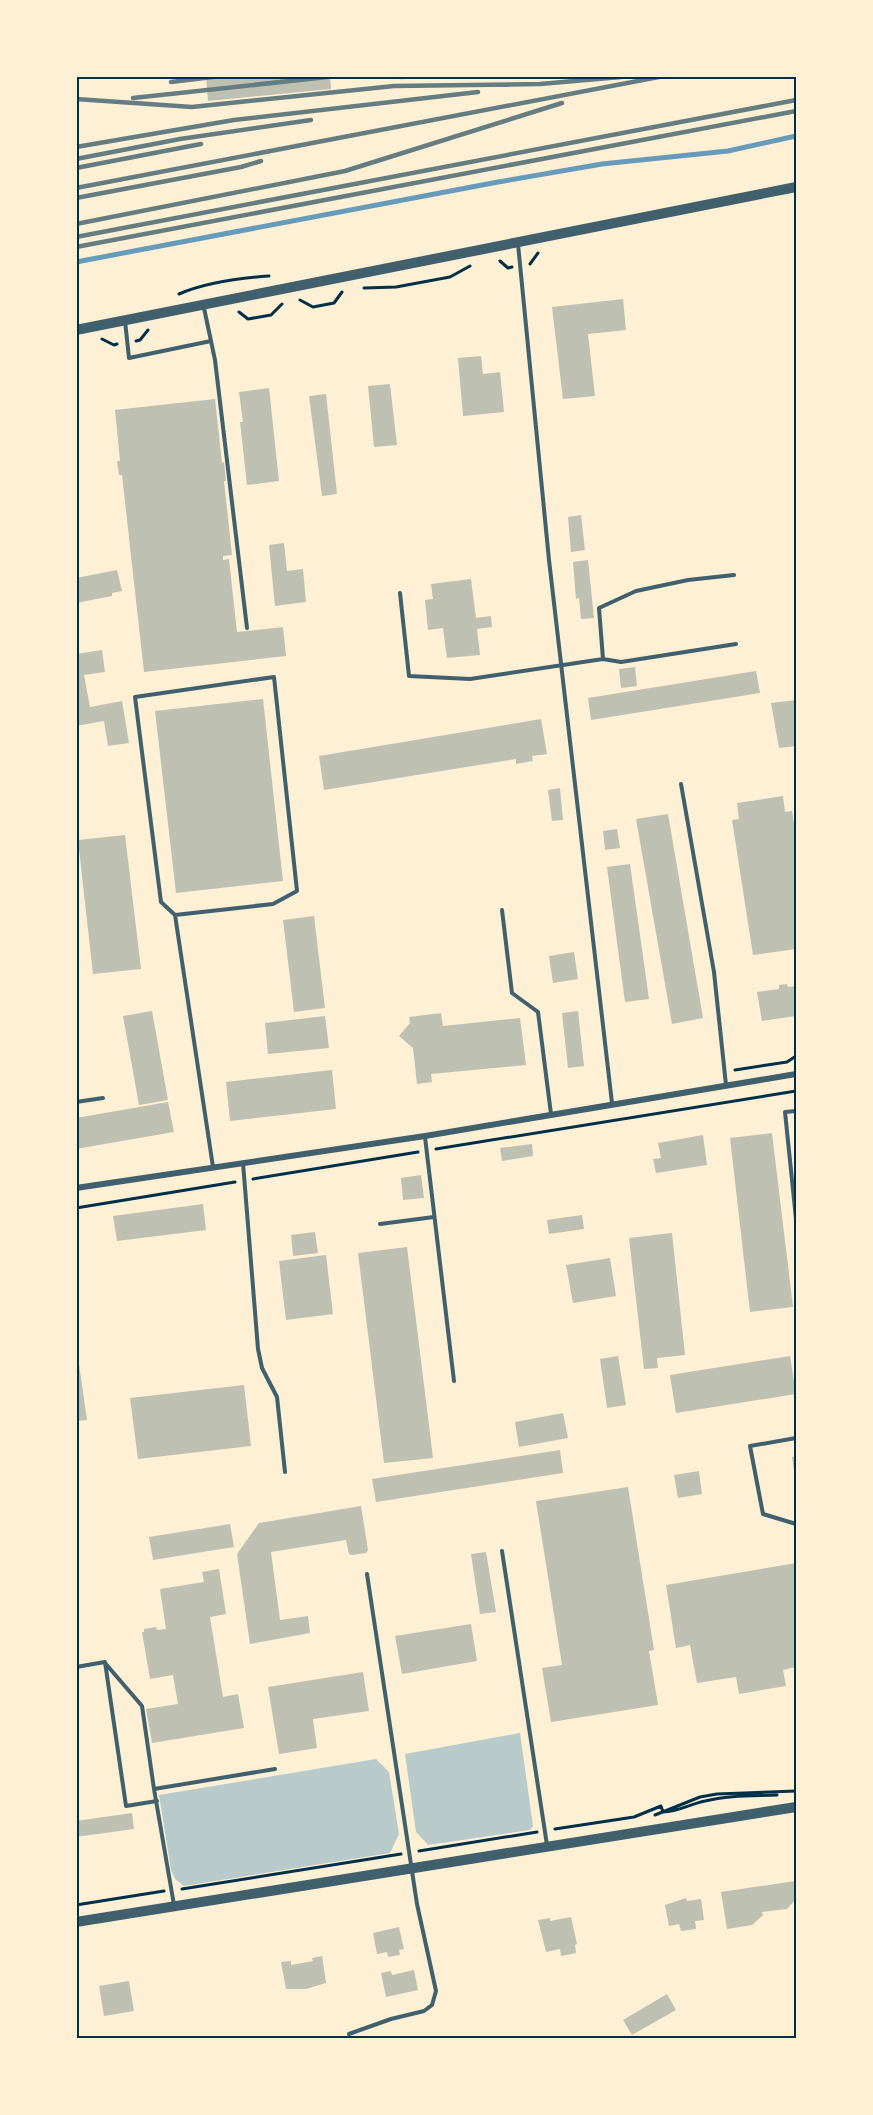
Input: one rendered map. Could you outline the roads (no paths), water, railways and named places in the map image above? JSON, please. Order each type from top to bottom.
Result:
[{"type":"street","points":[[76,330],[796,187]]},
{"type":"street","points":[[76,1188],[425,1136],[796,1074]]},
{"type":"street","points":[[76,1922],[796,1807]]},
{"type":"lane","points":[[518,243],[549,560],[612,1103]]},
{"type":"lane","points":[[204,305],[215,360],[247,628]]},
{"type":"lane","points":[[125,320],[129,358],[211,341]]},
{"type":"lane","points":[[603,659],[599,608],[636,591],[688,580],[734,575]]},
{"type":"lane","points":[[400,594],[409,676],[470,679],[603,659],[621,662],[736,644]]},
{"type":"lane","points":[[175,915],[273,904],[297,891],[274,676],[135,697],[161,902],[175,915],[213,1167]]},
{"type":"lane","points":[[681,784],[714,972],[726,1085]]},
{"type":"lane","points":[[502,910],[512,993],[538,1012],[550,1114]]},
{"type":"lane","points":[[76,1102],[103,1098]]},
{"type":"lane","points":[[796,1111],[785,1112],[796,1219]]},
{"type":"lane","points":[[425,1136],[454,1381]]},
{"type":"lane","points":[[243,1162],[258,1349],[261,1368],[277,1397],[285,1472]]},
{"type":"lane","points":[[380,1224],[434,1217]]},
{"type":"lane","points":[[796,1438],[750,1446],[762,1514],[796,1524]]},
{"type":"lane","points":[[502,1551],[547,1846]]},
{"type":"lane","points":[[349,2034],[391,2019],[424,2011],[432,2005],[436,1991],[417,1904],[367,1574]]},
{"type":"lane","points":[[76,1666],[105,1662]]},
{"type":"lane","points":[[105,1662],[142,1706],[174,1906]]},
{"type":"lane","points":[[105,1662],[126,1806],[156,1801]]},
{"type":"lane","points":[[154,1788],[275,1769]]},
{"type":"waterway","points":[[76,262],[498,182],[602,164],[728,151],[796,136]]},
{"type":"railway","points":[[171,82],[221,76]]},
{"type":"railway","points":[[133,98],[336,76]]},
{"type":"railway","points":[[386,76],[403,77]]},
{"type":"railway","points":[[76,188],[664,76]]},
{"type":"railway","points":[[76,99],[192,107],[394,86],[540,84],[621,77]]},
{"type":"railway","points":[[76,147],[234,120],[478,92]]},
{"type":"railway","points":[[76,237],[796,100]]},
{"type":"railway","points":[[76,224],[345,171],[562,103]]},
{"type":"railway","points":[[76,247],[796,111]]},
{"type":"railway","points":[[76,159],[180,139],[311,120]]},
{"type":"railway","points":[[76,168],[201,144]]},
{"type":"railway","points":[[76,198],[241,167],[261,161]]}]
